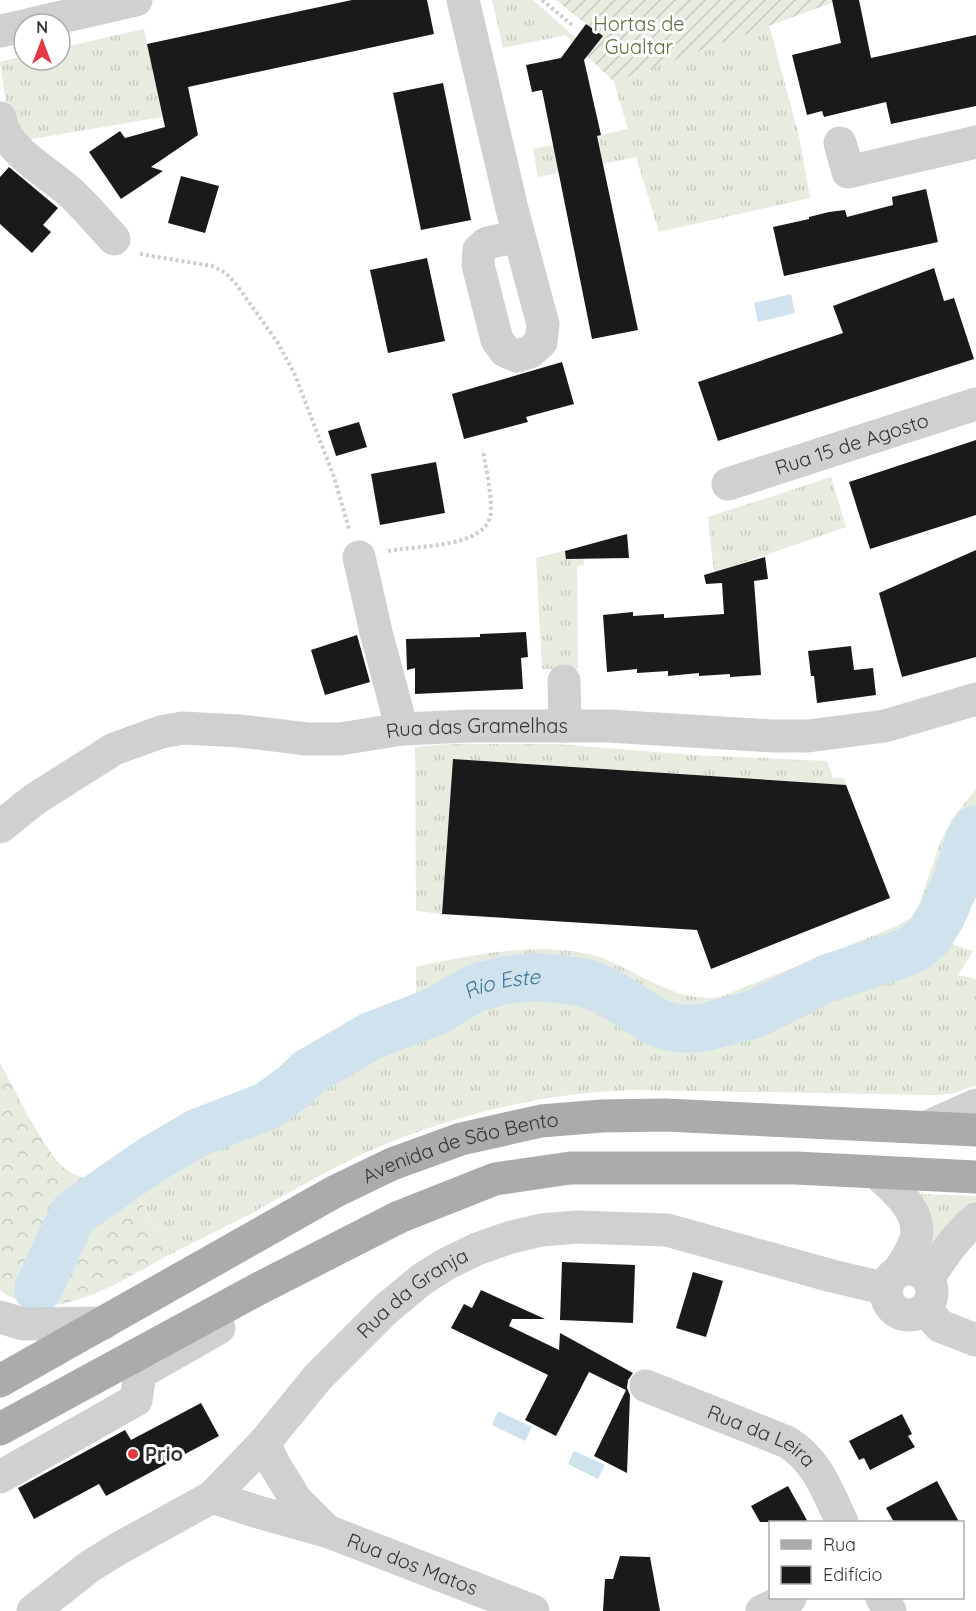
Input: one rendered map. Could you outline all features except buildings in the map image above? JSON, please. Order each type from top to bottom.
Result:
[{"type":"main road","name":"Avenida de São Bento","points":[[0,1381],[334,1192],[392,1164],[461,1139],[541,1121],[602,1116],[665,1115],[976,1130]]},
{"type":"main road","name":"Avenida de São Bento","points":[[0,1429],[246,1296],[399,1217],[495,1179],[570,1168],[796,1168],[976,1177]]},
{"type":"street","points":[[72,15],[136,0]]},
{"type":"street","points":[[463,0],[519,236]]},
{"type":"street","points":[[0,118],[4,134],[12,144],[73,195],[114,239]]},
{"type":"street","points":[[840,143],[848,172],[976,142]]},
{"type":"street","name":"Rua 15 de Agosto","points":[[728,484],[976,404]]},
{"type":"street","points":[[360,557],[376,632],[402,729]]},
{"type":"street","points":[[564,681],[564,726]]},
{"type":"street","name":"Rua das Gramelhas","points":[[0,827],[35,799],[114,749],[161,732],[183,728],[307,739],[340,739],[402,729],[469,726],[608,726],[808,736],[885,726],[976,699]]},
{"type":"street","points":[[927,1127],[976,1105]]},
{"type":"street","points":[[876,1172],[905,1200],[915,1221],[916,1236],[910,1287],[940,1326],[976,1340]]},
{"type":"street","points":[[910,1287],[976,1219]]},
{"type":"street","name":"Rua da Granja","points":[[33,1611],[89,1567],[213,1497],[264,1443],[318,1377],[387,1309],[421,1280],[446,1264],[477,1249],[541,1230],[578,1227],[667,1230],[832,1276],[910,1287]]},
{"type":"street","points":[[0,1477],[136,1400],[140,1373],[238,1317],[246,1296]]},
{"type":"street","points":[[0,1317],[23,1324],[104,1323]]},
{"type":"street","name":"Rua da Leira","points":[[646,1386],[802,1451],[813,1464],[842,1521]]},
{"type":"street","name":"Rua dos Matos","points":[[264,1443],[296,1500],[327,1531]]},
{"type":"street","name":"Rua dos Matos","points":[[213,1497],[327,1531],[533,1611]]},
{"type":"street","points":[[762,1611],[788,1599]]},
{"type":"path","points":[[542,0],[572,26]]},
{"type":"path","points":[[114,239],[131,252],[148,257],[212,266],[226,273],[236,284],[278,343],[295,375],[334,477],[352,541],[360,557],[400,548],[457,541],[477,535],[488,526],[491,511],[483,450]]},
{"type":"green space","points":[[492,0],[533,0],[576,38],[573,42],[566,35],[503,48]]},
{"type":"green space","name":"Hortas de Gualtar","points":[[556,0],[840,0],[614,82],[587,56],[602,37]]},
{"type":"green space","points":[[769,25],[799,136],[810,198],[659,232],[636,157],[538,177],[533,149],[628,129],[614,82]]},
{"type":"green space","points":[[144,29],[163,117],[20,141],[9,126],[0,62],[12,59],[12,72],[72,72],[72,45]]},
{"type":"green space","points":[[831,477],[846,527],[714,573],[708,517]]},
{"type":"green space","points":[[583,546],[584,565],[577,566],[578,669],[542,669],[536,558]]},
{"type":"green space","points":[[448,744],[557,744],[694,755],[827,761],[833,778],[844,778],[846,785],[454,759],[442,914],[416,911],[415,747]]},
{"type":"green space","points":[[976,789],[975,819],[963,840],[941,903],[929,926],[921,935],[902,947],[828,971],[740,1012],[703,1021],[673,1020],[653,1012],[607,984],[583,975],[560,971],[536,971],[487,979],[418,1002],[416,967],[482,954],[530,949],[597,956],[667,989],[706,998],[720,997],[897,926],[912,917],[920,902],[940,843],[952,819]]},
{"type":"green space","points":[[976,839],[976,897],[952,944],[973,951],[958,975],[976,979],[976,1085],[974,1086],[955,1093],[935,1095],[635,1090],[534,1100],[470,1115],[374,1149],[171,1254],[130,1182],[192,1143],[267,1114],[299,1093],[316,1076],[357,1050],[438,1018],[466,1000],[494,989],[532,983],[560,984],[596,992],[620,1005],[641,1023],[670,1038],[700,1037],[734,1030],[777,1013],[827,984],[851,974],[906,959],[922,951],[937,933],[948,913],[963,881]]},
{"type":"green space","points":[[0,1063],[42,1139],[61,1165],[76,1175],[90,1178],[122,1169],[171,1254],[109,1287],[87,1297],[64,1303],[42,1305],[21,1301],[0,1290]]},
{"type":"green space","points":[[920,1194],[976,1196],[976,1205],[932,1246],[930,1214]]},
{"type":"water","points":[[791,294],[795,313],[758,322],[754,303]]},
{"type":"water","points":[[498,1411],[532,1427],[525,1441],[492,1425]]},
{"type":"water","points":[[574,1451],[605,1465],[598,1479],[568,1464]]},
{"type":"waterway","name":"Rio Este","points":[[38,1289],[73,1214],[151,1160],[197,1133],[267,1106],[309,1072],[371,1036],[436,1011],[475,988],[506,980],[537,977],[582,982],[605,990],[654,1021],[670,1027],[687,1029],[706,1027],[755,1014],[828,978],[915,948],[928,937],[942,915],[958,877],[969,841],[976,829]]},
{"type":"place","name":"Prio","points":[[133,1454]]}]
